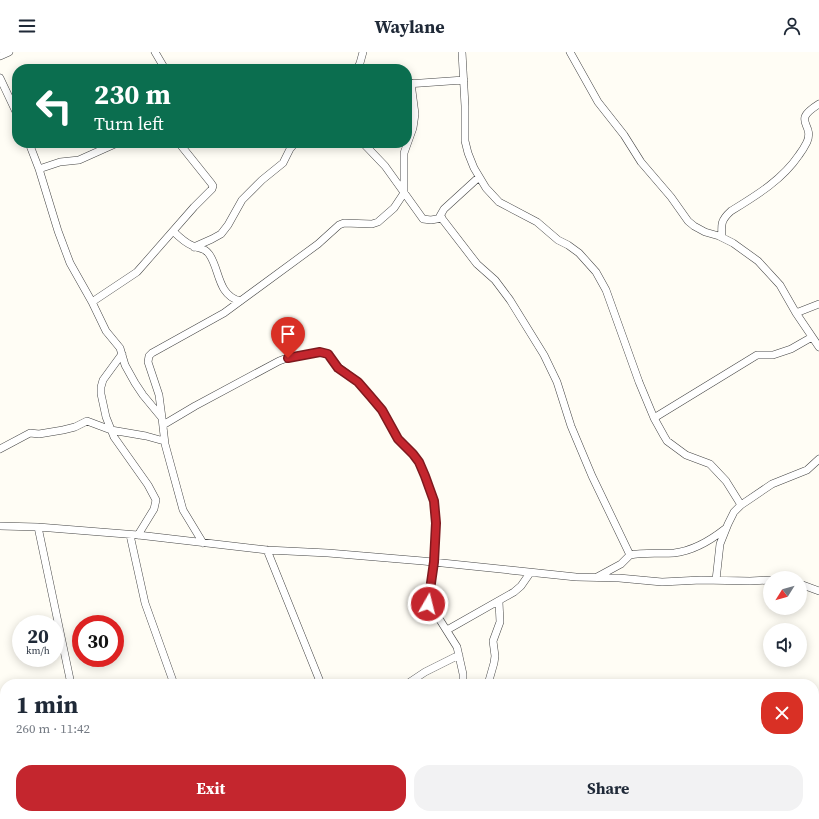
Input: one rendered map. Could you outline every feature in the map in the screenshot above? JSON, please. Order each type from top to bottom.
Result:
[{"type":"street","points":[[0,56],[8,52]]},
{"type":"street","points":[[156,52],[162,64]]},
{"type":"street","points":[[359,64],[363,52]]},
{"type":"street","points":[[462,52],[465,141],[468,153],[486,188],[499,202],[538,222],[558,240],[579,253],[596,272],[606,290],[639,382],[654,418],[667,441],[686,455],[710,464],[717,470],[726,481],[740,505]]},
{"type":"street","points":[[570,52],[598,102],[624,134],[641,162],[671,197],[688,221],[705,232],[722,237],[733,243],[758,261],[780,285],[796,313],[819,347]]},
{"type":"street","points":[[0,78],[12,103]]},
{"type":"street","points":[[412,83],[464,80]]},
{"type":"street","points":[[412,96],[416,114],[412,131]]},
{"type":"street","points":[[722,237],[721,226],[725,216],[777,181],[795,161],[808,141],[805,114],[819,104]]},
{"type":"street","points":[[31,148],[70,263],[106,331],[120,348],[125,365],[135,383],[163,422]]},
{"type":"street","points":[[39,169],[60,162],[79,160],[106,148]]},
{"type":"street","points":[[92,302],[136,272],[213,188],[201,168],[183,148]]},
{"type":"street","points":[[194,247],[221,234],[228,225],[242,200],[262,180],[283,163],[291,148]]},
{"type":"street","points":[[368,148],[385,166],[423,219],[431,220],[442,218]]},
{"type":"street","points":[[203,542],[183,510],[164,442],[159,395],[148,362],[149,356],[159,348],[224,313],[240,302],[318,244],[339,225],[344,223],[372,224],[378,222],[394,208],[404,193],[404,153],[406,148]]},
{"type":"street","points":[[479,176],[444,209],[440,216],[477,264],[495,280],[510,300],[544,355],[557,382],[571,426],[592,476],[630,555]]},
{"type":"street","points":[[173,231],[183,241],[194,247],[202,248],[207,251],[213,261],[219,280],[228,295],[233,300],[240,302]]},
{"type":"street","points":[[796,313],[819,304]]},
{"type":"street","points":[[654,418],[757,355],[773,355],[791,349],[812,337]]},
{"type":"street","points":[[163,422],[279,361],[288,358],[326,352],[338,368],[358,382],[382,410],[398,439],[419,462],[425,476],[435,508],[436,534],[428,604],[447,630],[457,647],[463,679]]},
{"type":"street","points":[[122,354],[103,380],[100,387],[111,430],[120,447],[148,485],[156,500],[154,509],[138,535]]},
{"type":"street","points":[[0,449],[30,433],[39,434],[63,430],[75,427],[87,421],[111,430],[146,436],[164,442]]},
{"type":"street","points":[[716,580],[720,544],[734,512],[740,505],[772,484],[807,470],[819,460]]},
{"type":"street","points":[[0,526],[38,527],[138,535],[267,550],[328,553],[434,562],[530,573],[594,578],[662,582],[763,580]]},
{"type":"street","points":[[38,527],[70,679]]},
{"type":"street","points":[[594,578],[621,564],[630,555],[676,553],[714,538],[726,529]]},
{"type":"street","points":[[130,535],[145,604],[172,679]]},
{"type":"street","points":[[267,550],[319,679]]},
{"type":"street","points":[[447,630],[498,602],[521,586],[530,573]]},
{"type":"street","points":[[807,587],[819,591]]},
{"type":"street","points":[[489,679],[495,656],[493,641],[500,622],[498,602]]},
{"type":"street","points":[[414,679],[459,655]]},
{"type":"route","points":[[288,358],[326,352],[338,368],[358,382],[382,410],[398,439],[419,462],[434,501],[436,523],[434,562],[428,604]]}]
